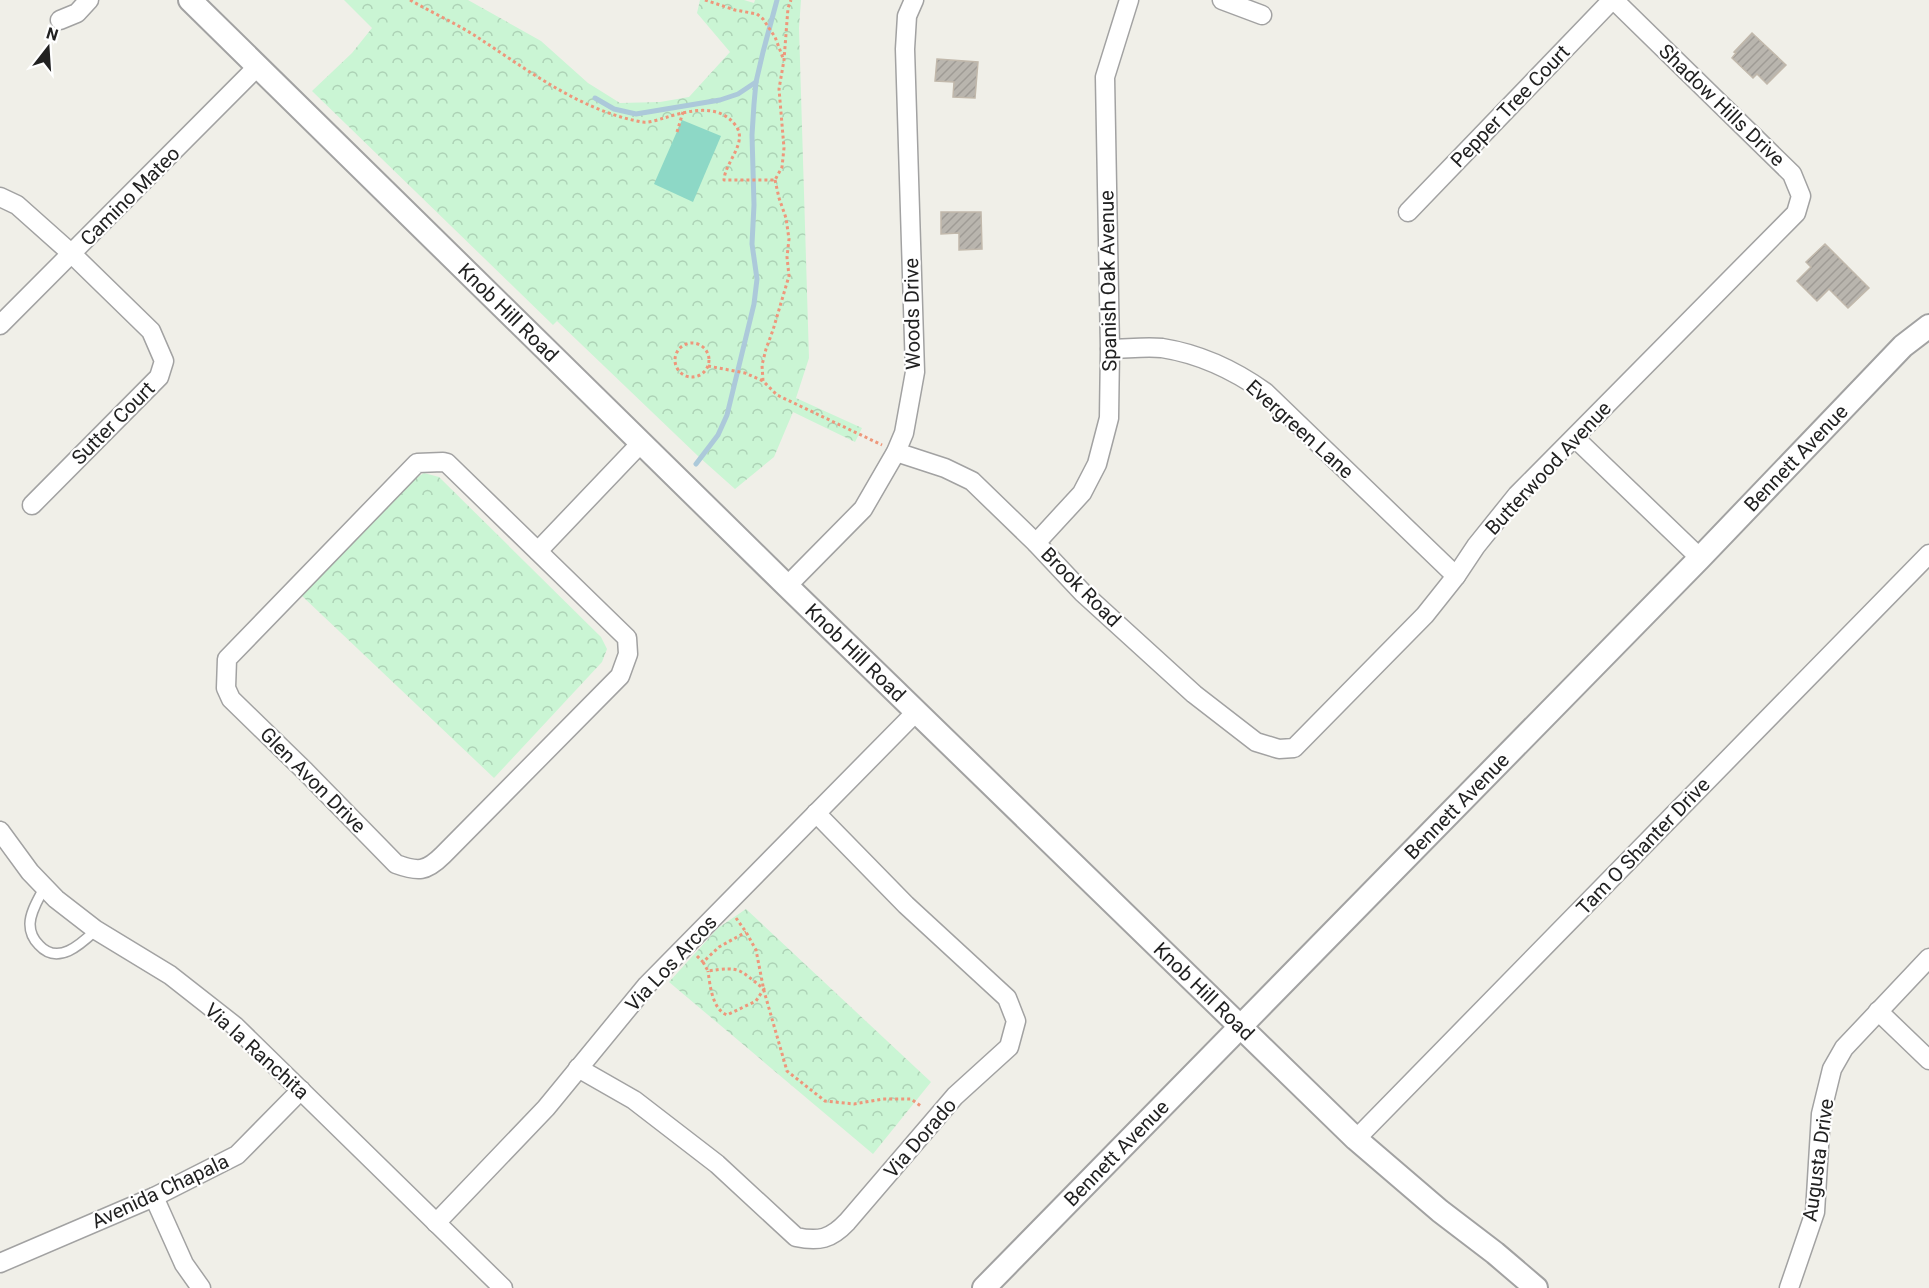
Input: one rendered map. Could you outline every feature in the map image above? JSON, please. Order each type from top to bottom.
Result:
[{"type":"street","points":[[60,20],[77,13],[89,0]]},
{"type":"street","name":"Knob Hill Road","points":[[190,0],[787,586],[1356,1139],[1440,1211],[1536,1288]]},
{"type":"street","name":"Woods Drive","points":[[787,586],[863,509],[896,452],[904,433],[915,372],[905,49],[908,16],[914,0]]},
{"type":"street","name":"Spanish Oak Avenue","points":[[1036,543],[1082,493],[1097,464],[1109,418],[1110,349],[1105,77],[1129,0]]},
{"type":"street","points":[[1221,0],[1262,15]]},
{"type":"street","name":"Pepper Tree Court","points":[[1408,212],[1613,0]]},
{"type":"street","name":"Shadow Hills Drive","points":[[1613,0],[1792,174],[1801,196],[1796,213],[1788,220]]},
{"type":"street","name":"Camino Mateo","points":[[0,325],[258,66]]},
{"type":"street","name":"Sutter Court","points":[[0,196],[17,205],[72,254],[151,331],[164,361],[159,377],[32,505]]},
{"type":"street","name":"Butterwood Avenue","points":[[1256,742],[1280,749],[1294,748],[1425,615],[1517,495],[1788,220]]},
{"type":"street","name":"Bennett Avenue","points":[[984,1288],[1700,558],[1903,346],[1929,326]]},
{"type":"street","name":"Evergreen Lane","points":[[1110,349],[1160,348],[1218,363],[1248,380],[1265,392],[1456,576]]},
{"type":"street","points":[[1575,438],[1700,558]]},
{"type":"street","points":[[538,551],[641,443]]},
{"type":"street","name":"Brook Road","points":[[896,452],[945,468],[972,481],[1036,543],[1083,593],[1194,694],[1256,742]]},
{"type":"street","name":"Glen Avon Drive","points":[[417,463],[447,463],[538,551],[627,638],[628,654],[620,676],[432,866],[413,870],[396,864],[231,699],[226,688],[227,659],[417,463]]},
{"type":"street","name":"Tam O Shanter Drive","points":[[1356,1139],[1929,554]]},
{"type":"street","name":"Via Los Arcos","points":[[436,1223],[546,1108],[647,985],[916,712]]},
{"type":"street","name":"Via Dorado","points":[[578,1068],[634,1100],[717,1164],[796,1237],[811,1240],[835,1234],[955,1096],[1008,1047],[1016,1021],[1007,998],[906,905],[816,813]]},
{"type":"street","name":"Via la Ranchita","points":[[0,831],[44,888],[96,930],[170,975],[234,1026],[502,1288]]},
{"type":"street","name":"Augusta Drive","points":[[1789,1288],[1815,1212],[1821,1114],[1832,1070],[1845,1048],[1929,958]]},
{"type":"street","points":[[1878,1011],[1929,1060]]},
{"type":"street","name":"Avenida Chapala","points":[[0,1263],[154,1197],[237,1155],[301,1090]]},
{"type":"street","points":[[154,1197],[184,1264],[201,1288]]},
{"type":"lane","points":[[44,888],[30,922],[32,935],[40,946],[51,953],[64,952],[77,947],[96,930]]},
{"type":"path","points":[[410,0],[471,34],[547,83],[607,113],[645,123],[683,112],[710,110],[725,116],[736,126],[741,137],[731,157],[724,180],[775,180]]},
{"type":"path","points":[[705,0],[735,10],[757,14],[775,37],[784,60]]},
{"type":"path","points":[[762,381],[765,349],[789,276],[787,257],[789,239],[786,218],[775,180],[783,167],[784,148],[779,89],[790,0]]},
{"type":"path","points":[[677,132],[683,112]]},
{"type":"path","points":[[697,344],[709,355],[708,366],[701,374],[691,377],[677,368],[676,357],[686,345],[697,344]]},
{"type":"path","points":[[708,366],[745,373],[762,381],[777,395],[896,452]]},
{"type":"path","points":[[725,906],[746,932],[756,950],[764,989],[787,1071],[825,1101],[854,1104],[883,1099],[911,1099],[937,1118]]},
{"type":"path","points":[[703,962],[719,946],[746,932]]},
{"type":"path","points":[[687,945],[703,962],[708,971],[710,986],[718,1009],[727,1015],[756,1001],[764,989]]},
{"type":"path","points":[[708,971],[731,968],[740,970],[764,989]]},
{"type":"green space","points":[[344,0],[468,0],[541,41],[588,83],[620,103],[660,102],[689,97],[730,52],[697,13],[700,0],[744,0],[754,3],[755,0],[801,0],[799,28],[809,358],[796,398],[862,428],[855,442],[793,412],[774,457],[735,489],[557,321],[553,325],[312,91],[352,53],[372,28]]},
{"type":"green space","points":[[682,120],[721,136],[693,202],[654,184]]},
{"type":"green space","points":[[424,473],[439,477],[601,637],[607,649],[602,662],[494,778],[301,595],[410,482]]},
{"type":"green space","points":[[746,909],[931,1082],[873,1154],[669,982],[718,928]]},
{"type":"building","points":[[1752,33],[1786,65],[1767,84],[1757,74],[1753,78],[1732,58],[1736,53],[1734,52]]},
{"type":"building","points":[[937,59],[978,62],[975,98],[953,97],[954,82],[935,81]]},
{"type":"building","points":[[941,212],[981,212],[982,249],[959,250],[959,233],[941,234]]},
{"type":"building","points":[[1825,244],[1869,288],[1848,308],[1829,289],[1817,301],[1797,281],[1811,267],[1806,262]]},
{"type":"waterway","points":[[696,464],[718,435],[727,415],[754,304],[757,279],[752,244],[754,104],[756,82],[777,0]]},
{"type":"waterway","points":[[595,98],[614,109],[636,114],[720,100],[738,94],[756,82]]}]
